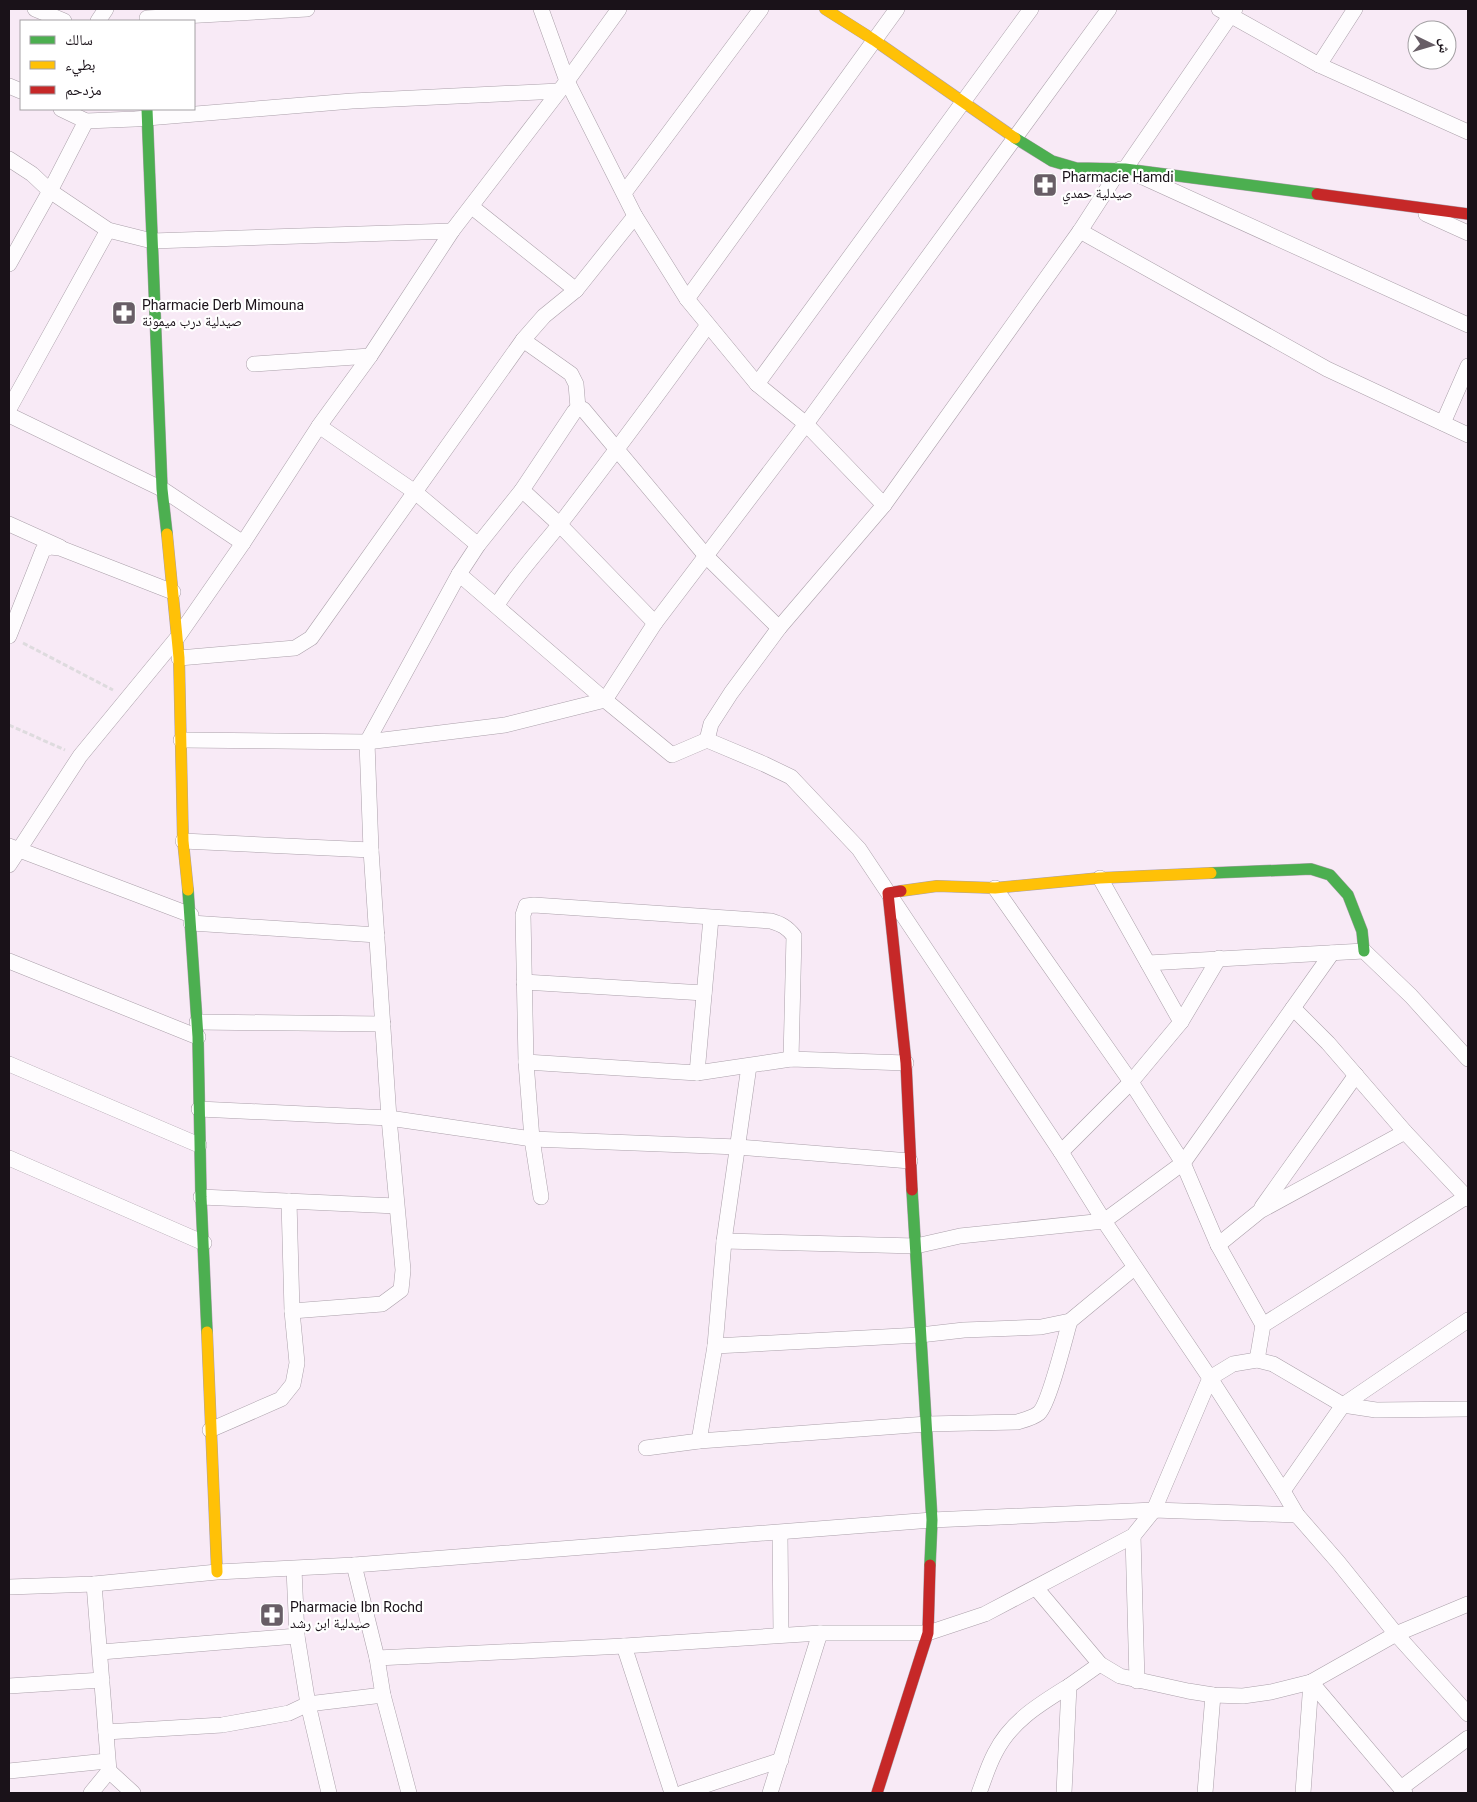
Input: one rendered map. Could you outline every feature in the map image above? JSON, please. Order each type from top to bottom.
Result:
[{"type":"street","points":[[35,9],[62,20]]},
{"type":"street","points":[[99,20],[106,9]]},
{"type":"street","points":[[148,16],[307,9]]},
{"type":"street","points":[[542,9],[563,86],[624,193],[635,216],[687,300],[757,384],[806,424],[884,505]]},
{"type":"street","points":[[9,865],[14,848],[80,756],[177,638],[243,543],[318,426],[370,356],[452,231],[472,207],[619,9]]},
{"type":"street","points":[[624,193],[761,9]]},
{"type":"street","points":[[826,9],[874,40],[962,103],[1052,162],[1076,168],[1122,169],[1468,214]]},
{"type":"street","points":[[687,300],[897,9]]},
{"type":"street","points":[[757,384],[1031,9]]},
{"type":"street","points":[[181,740],[368,742],[505,725],[605,700],[655,623],[806,424],[1109,9]]},
{"type":"street","points":[[1319,65],[1355,9]]},
{"type":"street","points":[[707,740],[711,724],[730,694],[779,628],[884,505],[1080,232],[1228,11],[1319,65],[1468,132]]},
{"type":"street","points":[[63,110],[86,121],[147,113],[563,86]]},
{"type":"street","points":[[147,113],[152,292],[162,489],[179,658],[183,841],[191,919],[197,1029],[199,1145],[217,1572]]},
{"type":"street","points":[[9,264],[86,121]]},
{"type":"street","points":[[9,159],[32,174],[50,191],[108,230],[152,241],[452,231]]},
{"type":"street","points":[[1122,169],[1468,325]]},
{"type":"street","points":[[472,207],[576,290]]},
{"type":"street","points":[[1414,208],[1468,233]]},
{"type":"street","points":[[179,658],[296,648],[311,638],[523,340],[544,316],[576,290],[635,216]]},
{"type":"street","points":[[9,408],[108,230]]},
{"type":"street","points":[[1080,232],[1327,370],[1468,435]]},
{"type":"street","points":[[497,606],[534,555],[560,525],[618,449],[708,326]]},
{"type":"street","points":[[292,1311],[382,1304],[401,1290],[403,1270],[389,1118],[371,850],[368,742],[459,574],[478,545],[522,490],[578,408],[576,384],[571,374],[523,340]]},
{"type":"street","points":[[254,364],[370,356]]},
{"type":"street","points":[[1443,423],[1468,366]]},
{"type":"street","points":[[578,408],[587,412],[706,556],[779,628]]},
{"type":"street","points":[[9,415],[162,489],[243,543]]},
{"type":"street","points":[[318,426],[415,492],[478,545]]},
{"type":"street","points":[[522,490],[560,525],[655,623]]},
{"type":"street","points":[[9,524],[60,548],[173,592]]},
{"type":"street","points":[[9,635],[43,550],[50,547],[60,548]]},
{"type":"street","points":[[459,574],[605,700],[672,754],[707,740],[764,764],[791,778],[859,849],[1061,1152],[1134,1268],[1210,1378],[1297,1515],[1396,1634],[1468,1714]]},
{"type":"street","points":[[183,841],[371,850]]},
{"type":"street","points":[[14,848],[191,919],[377,935]]},
{"type":"street","points":[[888,893],[937,886],[995,888],[1100,878],[1311,869],[1330,875],[1348,895],[1362,931],[1364,951],[1411,996],[1468,1059]]},
{"type":"street","points":[[1100,878],[1181,1022]]},
{"type":"street","points":[[995,888],[1131,1082],[1183,1163],[1218,1245],[1263,1325],[1257,1360]]},
{"type":"street","points":[[877,1793],[928,1633],[932,1520],[910,1160],[906,1063],[888,893]]},
{"type":"street","points":[[541,1197],[532,1140],[526,1062],[523,915],[526,906],[771,921],[788,928],[794,936],[791,1059]]},
{"type":"street","points":[[697,1073],[711,918]]},
{"type":"street","points":[[1148,963],[1364,951]]},
{"type":"street","points":[[724,1241],[916,1246],[960,1236],[1104,1222],[1183,1163],[1332,953]]},
{"type":"street","points":[[1061,1152],[1131,1082],[1181,1022],[1219,958]]},
{"type":"street","points":[[9,961],[197,1029],[383,1024]]},
{"type":"street","points":[[524,982],[704,993]]},
{"type":"street","points":[[1263,1325],[1467,1198],[1405,1132],[1328,1043],[1293,1008]]},
{"type":"street","points":[[526,1062],[697,1073],[791,1059],[906,1063]]},
{"type":"street","points":[[9,1064],[199,1145]]},
{"type":"street","points":[[699,1441],[715,1346],[724,1241],[749,1066]]},
{"type":"street","points":[[1260,1211],[1356,1075]]},
{"type":"street","points":[[198,1109],[389,1118],[532,1140],[738,1147],[910,1160]]},
{"type":"street","points":[[1218,1245],[1260,1211],[1405,1132]]},
{"type":"street","points":[[9,1158],[204,1243]]},
{"type":"street","points":[[201,1196],[396,1206]]},
{"type":"street","points":[[210,1430],[281,1399],[293,1384],[298,1363],[292,1311],[289,1201]]},
{"type":"street","points":[[715,1346],[1041,1327],[1070,1321],[1134,1268]]},
{"type":"street","points":[[1283,1491],[1343,1405],[1468,1320]]},
{"type":"street","points":[[646,1448],[699,1441],[927,1424],[1017,1422],[1029,1419],[1040,1413],[1048,1394],[1070,1321]]},
{"type":"street","points":[[377,1658],[624,1646],[820,1632],[928,1633],[986,1614],[1134,1536],[1154,1510],[1210,1378],[1233,1364],[1257,1360],[1273,1364],[1343,1405],[1376,1410],[1468,1409]]},
{"type":"street","points":[[9,1587],[94,1584],[217,1572],[354,1565],[932,1520],[1154,1510],[1297,1515]]},
{"type":"street","points":[[780,1533],[781,1635]]},
{"type":"street","points":[[1134,1536],[1137,1681]]},
{"type":"street","points":[[354,1565],[377,1658],[383,1695],[408,1793]]},
{"type":"street","points":[[294,1568],[297,1636],[308,1704],[329,1793]]},
{"type":"street","points":[[91,1793],[108,1766],[101,1652],[94,1584]]},
{"type":"street","points":[[1036,1588],[1100,1664],[1120,1676],[1137,1681],[1213,1695],[1243,1696],[1271,1692],[1311,1682],[1396,1634],[1468,1604]]},
{"type":"street","points":[[770,1793],[820,1632]]},
{"type":"street","points":[[101,1652],[297,1636]]},
{"type":"street","points":[[624,1646],[672,1793]]},
{"type":"street","points":[[979,1793],[995,1753],[1013,1726],[1029,1711],[1100,1664]]},
{"type":"street","points":[[9,1686],[102,1680]]},
{"type":"street","points":[[1311,1682],[1403,1791],[1468,1738]]},
{"type":"street","points":[[1303,1793],[1311,1682]]},
{"type":"street","points":[[1064,1793],[1069,1686]]},
{"type":"street","points":[[106,1732],[222,1725],[289,1712],[308,1704],[383,1695]]},
{"type":"street","points":[[1205,1793],[1213,1695]]},
{"type":"street","points":[[682,1793],[781,1760]]},
{"type":"street","points":[[9,1772],[108,1766]]},
{"type":"street","points":[[108,1766],[133,1793]]},
{"type":"path","points":[[9,635],[127,697]]},
{"type":"path","points":[[9,725],[80,756]]},
{"type":"traffic: fast","points":[[147,110],[162,489],[167,534]]},
{"type":"traffic: fast","points":[[1015,138],[1052,161],[1076,168],[1125,169],[1317,194]]},
{"type":"traffic: fast","points":[[1211,873],[1311,869],[1330,875],[1348,895],[1362,931],[1364,951]]},
{"type":"traffic: fast","points":[[188,890],[198,1037],[201,1197],[207,1332]]},
{"type":"traffic: fast","points":[[912,1190],[932,1520],[930,1565]]},
{"type":"traffic: slow","points":[[825,9],[874,40],[1015,138]]},
{"type":"traffic: slow","points":[[167,534],[179,658],[183,841],[188,890]]},
{"type":"traffic: slow","points":[[901,891],[937,886],[995,888],[1100,878],[1211,873]]},
{"type":"traffic: slow","points":[[207,1332],[217,1572]]},
{"type":"traffic: jam","points":[[1317,194],[1468,214]]},
{"type":"traffic: jam","points":[[901,891],[888,893],[906,1063],[912,1190]]},
{"type":"traffic: jam","points":[[877,1793],[928,1633],[930,1565]]},
{"type":"place","name":"Pharmacie Hamdi صيدلية حمدي","points":[[1045,185]]},
{"type":"place","name":"Pharmacie Derb Mimouna صيدلية درب ميمونة","points":[[124,313]]},
{"type":"place","name":"Pharmacie Ibn Rochd صيدلية ابن رشد","points":[[272,1615]]}]
